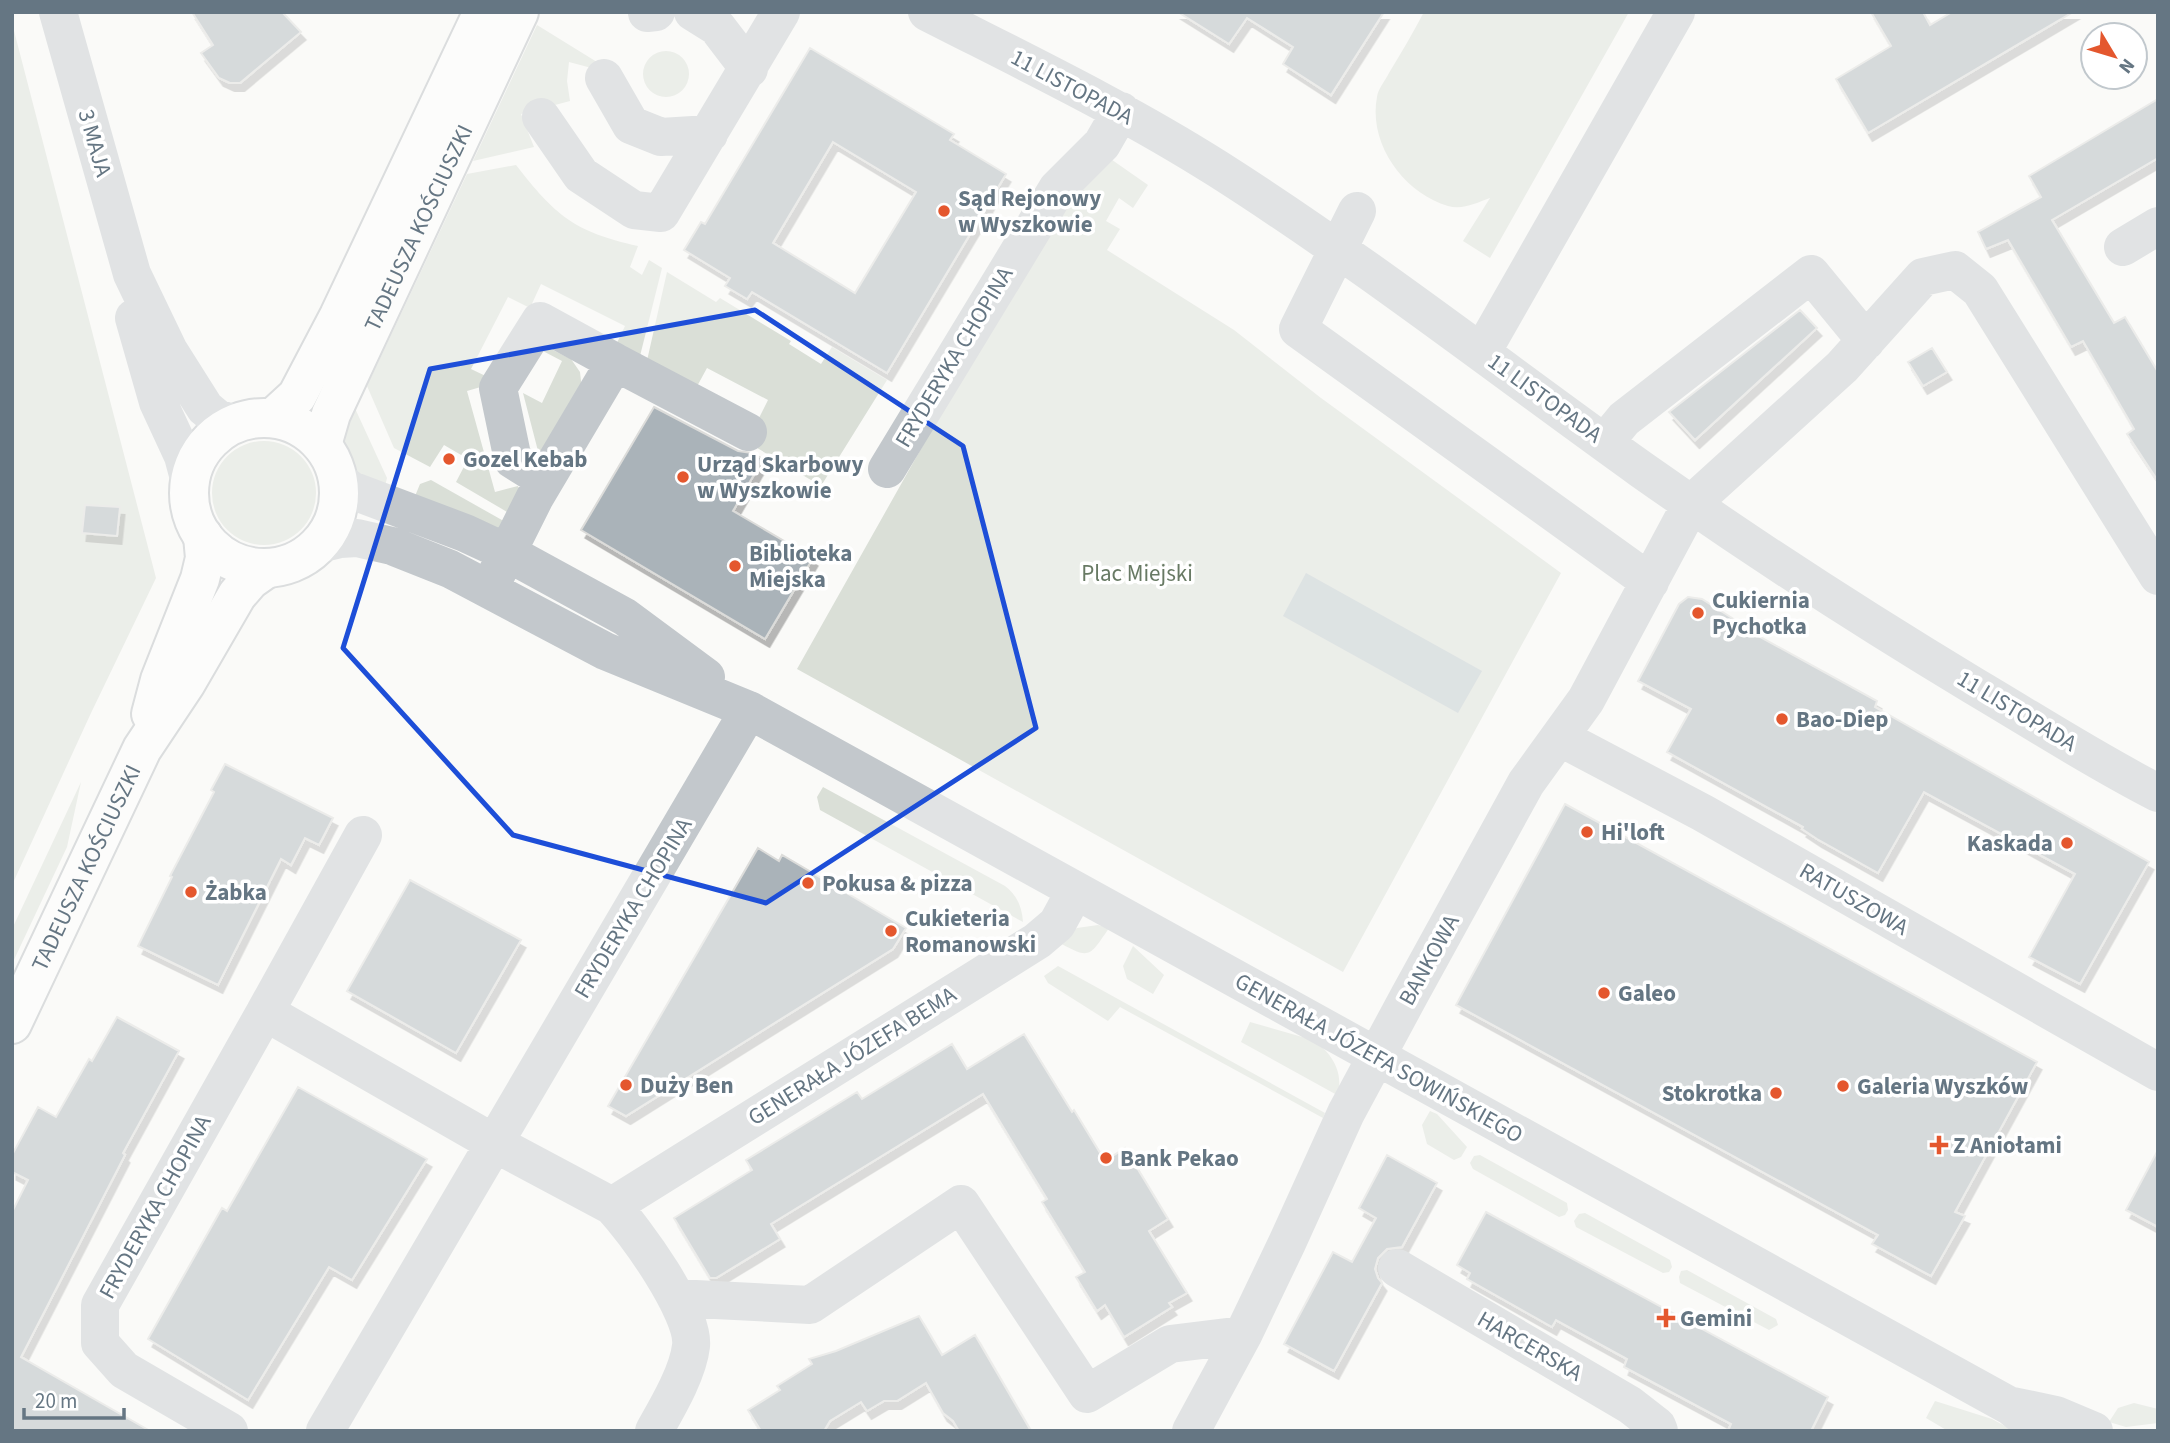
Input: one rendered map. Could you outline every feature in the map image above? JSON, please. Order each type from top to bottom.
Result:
[{"type":"main road","name":"TADEUSZA KOŚCIUSZKI","points":[[273,418],[297,396],[340,316],[483,12]]},
{"type":"main road","name":"TADEUSZA KOŚCIUSZKI","points":[[322,445],[325,430],[341,392],[519,12]]},
{"type":"main road","points":[[273,418],[308,432],[322,445],[332,461],[338,480],[339,503],[332,525],[319,544],[304,557],[286,565],[267,568],[230,560],[215,550],[194,520],[189,501],[195,464],[204,447],[234,424],[273,418]]},
{"type":"main road","name":"TADEUSZA KOŚCIUSZKI","points":[[142,749],[160,680],[200,579],[205,558],[203,536]]},
{"type":"main road","name":"TADEUSZA KOŚCIUSZKI","points":[[12,1024],[142,749],[186,683],[237,595],[250,580],[267,568]]},
{"type":"street","name":"3 MAJA","points":[[58,12],[132,274],[169,351],[205,408],[217,418],[234,424]]},
{"type":"street","points":[[648,13],[656,12]]},
{"type":"street","points":[[693,12],[718,27],[749,69]]},
{"type":"street","points":[[541,117],[581,175],[634,210],[661,213],[781,12]]},
{"type":"street","name":"11 LISTOPADA","points":[[927,12],[1121,111],[1215,167],[1338,248],[1605,442],[1776,561],[1937,663],[2158,793]]},
{"type":"street","points":[[1482,352],[1676,12]]},
{"type":"street","points":[[604,78],[631,125],[661,137],[709,134]]},
{"type":"street","name":"FRYDERYKA CHOPINA","points":[[887,469],[1057,188],[1102,144],[1121,111]]},
{"type":"street","points":[[1357,211],[1298,330],[1650,582]]},
{"type":"street","points":[[2123,247],[2158,226]]},
{"type":"street","name":"BANKOWA","points":[[1191,1431],[1287,1243],[1346,1113],[1526,783],[1586,701],[1692,504],[1842,367],[1923,277],[1955,270],[1980,290],[2158,576]]},
{"type":"street","name":"3 MAJA","points":[[132,274],[134,318],[149,374],[158,402],[183,456],[190,482]]},
{"type":"street","points":[[1605,442],[1625,419],[1811,274],[1866,341]]},
{"type":"street","points":[[545,480],[513,460],[498,388],[540,321],[748,432]]},
{"type":"street","points":[[489,589],[545,480],[615,362]]},
{"type":"street","name":"GENERAŁA JÓZEFA SOWIŃSKIEGO","points":[[338,480],[351,491],[465,533],[506,552],[625,617],[749,710]]},
{"type":"street","name":"GENERAŁA JÓZEFA SOWIŃSKIEGO","points":[[319,544],[357,538],[392,546],[450,569],[605,651],[749,710],[2010,1405],[2041,1431]]},
{"type":"street","name":"FRYDERYKA CHOPINA","points":[[325,1431],[749,710]]},
{"type":"street","name":"RATUSZOWA","points":[[1561,738],[2153,1059]]},
{"type":"street","name":"FRYDERYKA CHOPINA","points":[[229,1431],[124,1370],[100,1343],[100,1305],[363,835]]},
{"type":"street","name":"GENERAŁA JÓZEFA BEMA","points":[[612,1206],[1037,941],[1057,924],[1075,891]]},
{"type":"street","points":[[265,1012],[494,1143],[612,1206],[627,1222],[676,1298],[686,1321],[691,1345],[675,1395],[654,1431]]},
{"type":"street","points":[[676,1298],[810,1305],[961,1204],[1087,1394],[1170,1344],[1242,1335]]},
{"type":"street","name":"HARCERSKA","points":[[1397,1268],[1630,1405],[1657,1426],[1659,1431]]},
{"type":"street","name":"GENERAŁA JÓZEFA SOWIŃSKIEGO","points":[[2010,1405],[2056,1415],[2094,1431]]},
{"type":"highlighted area","points":[[755,310],[963,446],[1036,728],[766,903],[513,835],[343,648],[430,369]]},
{"type":"green space","points":[[1424,12],[1629,12],[1490,258],[1463,241],[1490,198],[1459,207],[1432,200],[1404,178],[1384,149],[1378,132],[1376,115],[1379,91]]},
{"type":"green space","points":[[12,23],[156,578],[12,885]]},
{"type":"green space","points":[[537,25],[618,75],[569,62],[567,81],[570,101],[521,114],[534,147],[473,161]]},
{"type":"green space","points":[[666,51],[682,58],[689,74],[682,90],[666,97],[650,90],[643,74],[650,58]]},
{"type":"green space","name":"Plac Miejski","points":[[1105,155],[1148,185],[1133,208],[1119,198],[1106,221],[1120,229],[1107,250],[1234,330],[1321,398],[1561,573],[1343,972],[797,669],[1025,264]]},
{"type":"green space","points":[[516,165],[543,197],[568,219],[597,234],[638,246],[630,267],[642,275],[649,260],[662,268],[639,360],[615,347],[625,326],[541,284],[530,308],[508,297],[471,369],[494,380],[491,384],[467,391],[495,492],[518,486],[521,502],[514,516],[456,482],[468,459],[444,445],[430,467],[394,448],[367,386],[467,174]]},
{"type":"green space","points":[[667,272],[716,302],[720,298],[791,341],[789,344],[821,364],[832,347],[887,380],[821,486],[747,442],[768,400],[707,368],[695,390],[646,365]]},
{"type":"green space","points":[[543,345],[571,359],[580,372],[582,390],[544,454],[538,451],[523,393],[542,403],[562,361],[541,350]]},
{"type":"green space","points":[[353,404],[387,478],[384,490],[356,472],[347,457],[345,440]]},
{"type":"green space","points":[[264,441],[284,445],[301,456],[312,473],[316,493],[312,513],[301,530],[284,541],[264,545],[244,541],[227,530],[216,513],[212,493],[216,473],[227,456],[244,445]]},
{"type":"green space","points":[[431,480],[509,524],[504,533],[413,501],[420,484]]},
{"type":"green space","points":[[81,782],[67,847],[12,964],[12,929]]},
{"type":"green space","points":[[823,787],[1005,886],[1018,902],[1023,922],[820,810],[817,797]]},
{"type":"green space","points":[[1098,925],[1109,928],[1097,946],[1087,953],[1076,951],[1056,941],[1077,928]]},
{"type":"green space","points":[[1133,946],[1164,975],[1153,994],[1127,979],[1123,966]]},
{"type":"green space","points":[[1058,966],[1325,1113],[1323,1118],[1120,1007],[1108,1021],[1048,983],[1044,976]]},
{"type":"green space","points":[[1250,1022],[1313,1040],[1320,1045],[1331,1057],[1338,1071],[1337,1095],[1241,1042]]},
{"type":"green space","points":[[1430,1111],[1437,1114],[1467,1147],[1461,1157],[1454,1160],[1427,1144],[1422,1125]]},
{"type":"green space","points":[[1480,1155],[1567,1203],[1568,1210],[1565,1215],[1559,1217],[1473,1169],[1470,1163],[1474,1156]]},
{"type":"green space","points":[[1585,1213],[1670,1260],[1672,1267],[1669,1272],[1663,1273],[1576,1227],[1574,1221],[1579,1214]]},
{"type":"green space","points":[[1687,1270],[1776,1319],[1778,1325],[1769,1330],[1680,1283],[1681,1271]]},
{"type":"green space","points":[[1935,1401],[1992,1419],[2014,1431],[1948,1431],[1926,1418]]},
{"type":"green space","points":[[2134,1403],[2158,1409],[2158,1423],[2126,1427],[2109,1422],[2118,1408]]},
{"type":"shaded area","points":[[1306,573],[1482,671],[1458,713],[1283,616]]},
{"type":"building","points":[[192,12],[282,12],[301,32],[240,83],[230,83],[219,78],[201,53],[213,45]]},
{"type":"building","points":[[1178,12],[1384,12],[1331,95],[1283,64],[1293,47],[1247,18],[1229,44]]},
{"type":"building","points":[[1871,12],[1923,12],[1930,25],[1952,12],[2073,12],[1868,133],[1836,79],[1891,46]]},
{"type":"building","name":"Sąd Rejonowy w Wyszkowie","points":[[810,48],[954,134],[950,140],[1006,174],[887,373],[752,292],[747,299],[725,286],[730,278],[684,250],[701,222],[705,224]],"holes":[[[833,142],[916,192],[855,293],[773,243]]]},
{"type":"building","points":[[2158,99],[2158,158],[2052,220],[2114,323],[2125,317],[2158,372],[2158,481],[2127,434],[2134,429],[2083,341],[2071,347],[2008,240],[1986,249],[1978,232],[2041,197],[2029,176]]},
{"type":"building","points":[[1800,310],[1817,328],[1695,440],[1669,412]]},
{"type":"building","points":[[1932,348],[1947,372],[1923,386],[1908,362]]},
{"type":"building","points":[[654,407],[738,451],[752,453],[763,459],[733,511],[813,558],[765,639],[581,530]]},
{"type":"building","points":[[85,505],[120,507],[117,536],[82,533]]},
{"type":"building","points":[[1688,597],[1702,599],[1743,625],[1742,627],[1877,701],[1875,707],[2149,862],[2080,984],[2029,957],[2075,874],[1924,792],[1878,873],[1817,839],[1802,829],[1803,827],[1667,752],[1691,709],[1638,681],[1679,604]]},
{"type":"building","points":[[225,764],[333,818],[319,845],[305,838],[291,865],[281,859],[218,985],[138,946],[172,877],[170,876],[214,792],[211,790]]},
{"type":"building","points":[[1565,804],[2037,1062],[1955,1212],[1965,1216],[1931,1276],[1872,1244],[1878,1235],[1456,1005]]},
{"type":"building","points":[[758,848],[779,861],[782,855],[906,928],[893,949],[626,1116],[608,1106]]},
{"type":"building","points":[[410,880],[521,940],[456,1053],[347,991]]},
{"type":"building","points":[[117,1017],[179,1051],[123,1153],[125,1155],[21,1357],[150,1431],[12,1431],[12,1212],[28,1180],[12,1172],[12,1155],[38,1107],[56,1117]]},
{"type":"building","points":[[1024,1034],[1105,1161],[1125,1148],[1168,1219],[1149,1231],[1187,1293],[1169,1303],[1172,1307],[1124,1337],[1105,1305],[1097,1311],[1076,1277],[1085,1272],[1042,1202],[1047,1199],[983,1094],[771,1224],[780,1239],[716,1278],[710,1278],[674,1218],[752,1170],[746,1160],[857,1092],[862,1099],[952,1044],[967,1069]]},
{"type":"building","points":[[298,1087],[427,1159],[352,1280],[329,1267],[248,1400],[148,1339],[222,1208],[227,1211]]},
{"type":"building","points":[[2158,1150],[2158,1227],[2126,1210]]},
{"type":"building","points":[[1387,1155],[1437,1183],[1402,1247],[1387,1249],[1378,1258],[1375,1269],[1382,1283],[1334,1371],[1284,1344],[1333,1252],[1352,1262],[1376,1218],[1359,1208]]},
{"type":"building","points":[[1486,1212],[1828,1397],[1811,1431],[1728,1431],[1731,1424],[1624,1367],[1627,1359],[1556,1320],[1552,1327],[1467,1279],[1470,1273],[1457,1265]]},
{"type":"building","points":[[919,1316],[942,1355],[975,1335],[1031,1431],[959,1431],[953,1421],[943,1413],[926,1383],[897,1401],[884,1401],[867,1411],[861,1402],[830,1421],[824,1431],[761,1431],[748,1410],[780,1390],[777,1386],[812,1364],[809,1359],[836,1351]]},
{"type":"place","name":"Sąd Rejonowy w Wyszkowie","points":[[944,211]]},
{"type":"place","name":"Gozel Kebab","points":[[449,459]]},
{"type":"place","name":"Urząd Skarbowy w Wyszkowie","points":[[683,477]]},
{"type":"place","name":"Biblioteka Miejska","points":[[735,566]]},
{"type":"place","name":"Cukiernia Pychotka","points":[[1698,613]]},
{"type":"place","name":"Bao-Diep","points":[[1782,719]]},
{"type":"place","name":"Hi'loft","points":[[1587,832]]},
{"type":"place","name":"Kaskada","points":[[2067,843]]},
{"type":"place","name":"Pokusa & pizza","points":[[808,883]]},
{"type":"place","name":"Żabka","points":[[191,892]]},
{"type":"place","name":"Cukieteria Romanowski","points":[[891,931]]},
{"type":"place","name":"Galeo","points":[[1604,993]]},
{"type":"place","name":"Duży Ben","points":[[626,1085]]},
{"type":"place","name":"Galeria Wyszków","points":[[1843,1086]]},
{"type":"place","name":"Stokrotka","points":[[1776,1093]]},
{"type":"place","name":"Z Aniołami","points":[[1939,1145]]},
{"type":"place","name":"Bank Pekao","points":[[1106,1158]]},
{"type":"place","name":"Gemini","points":[[1666,1318]]}]
